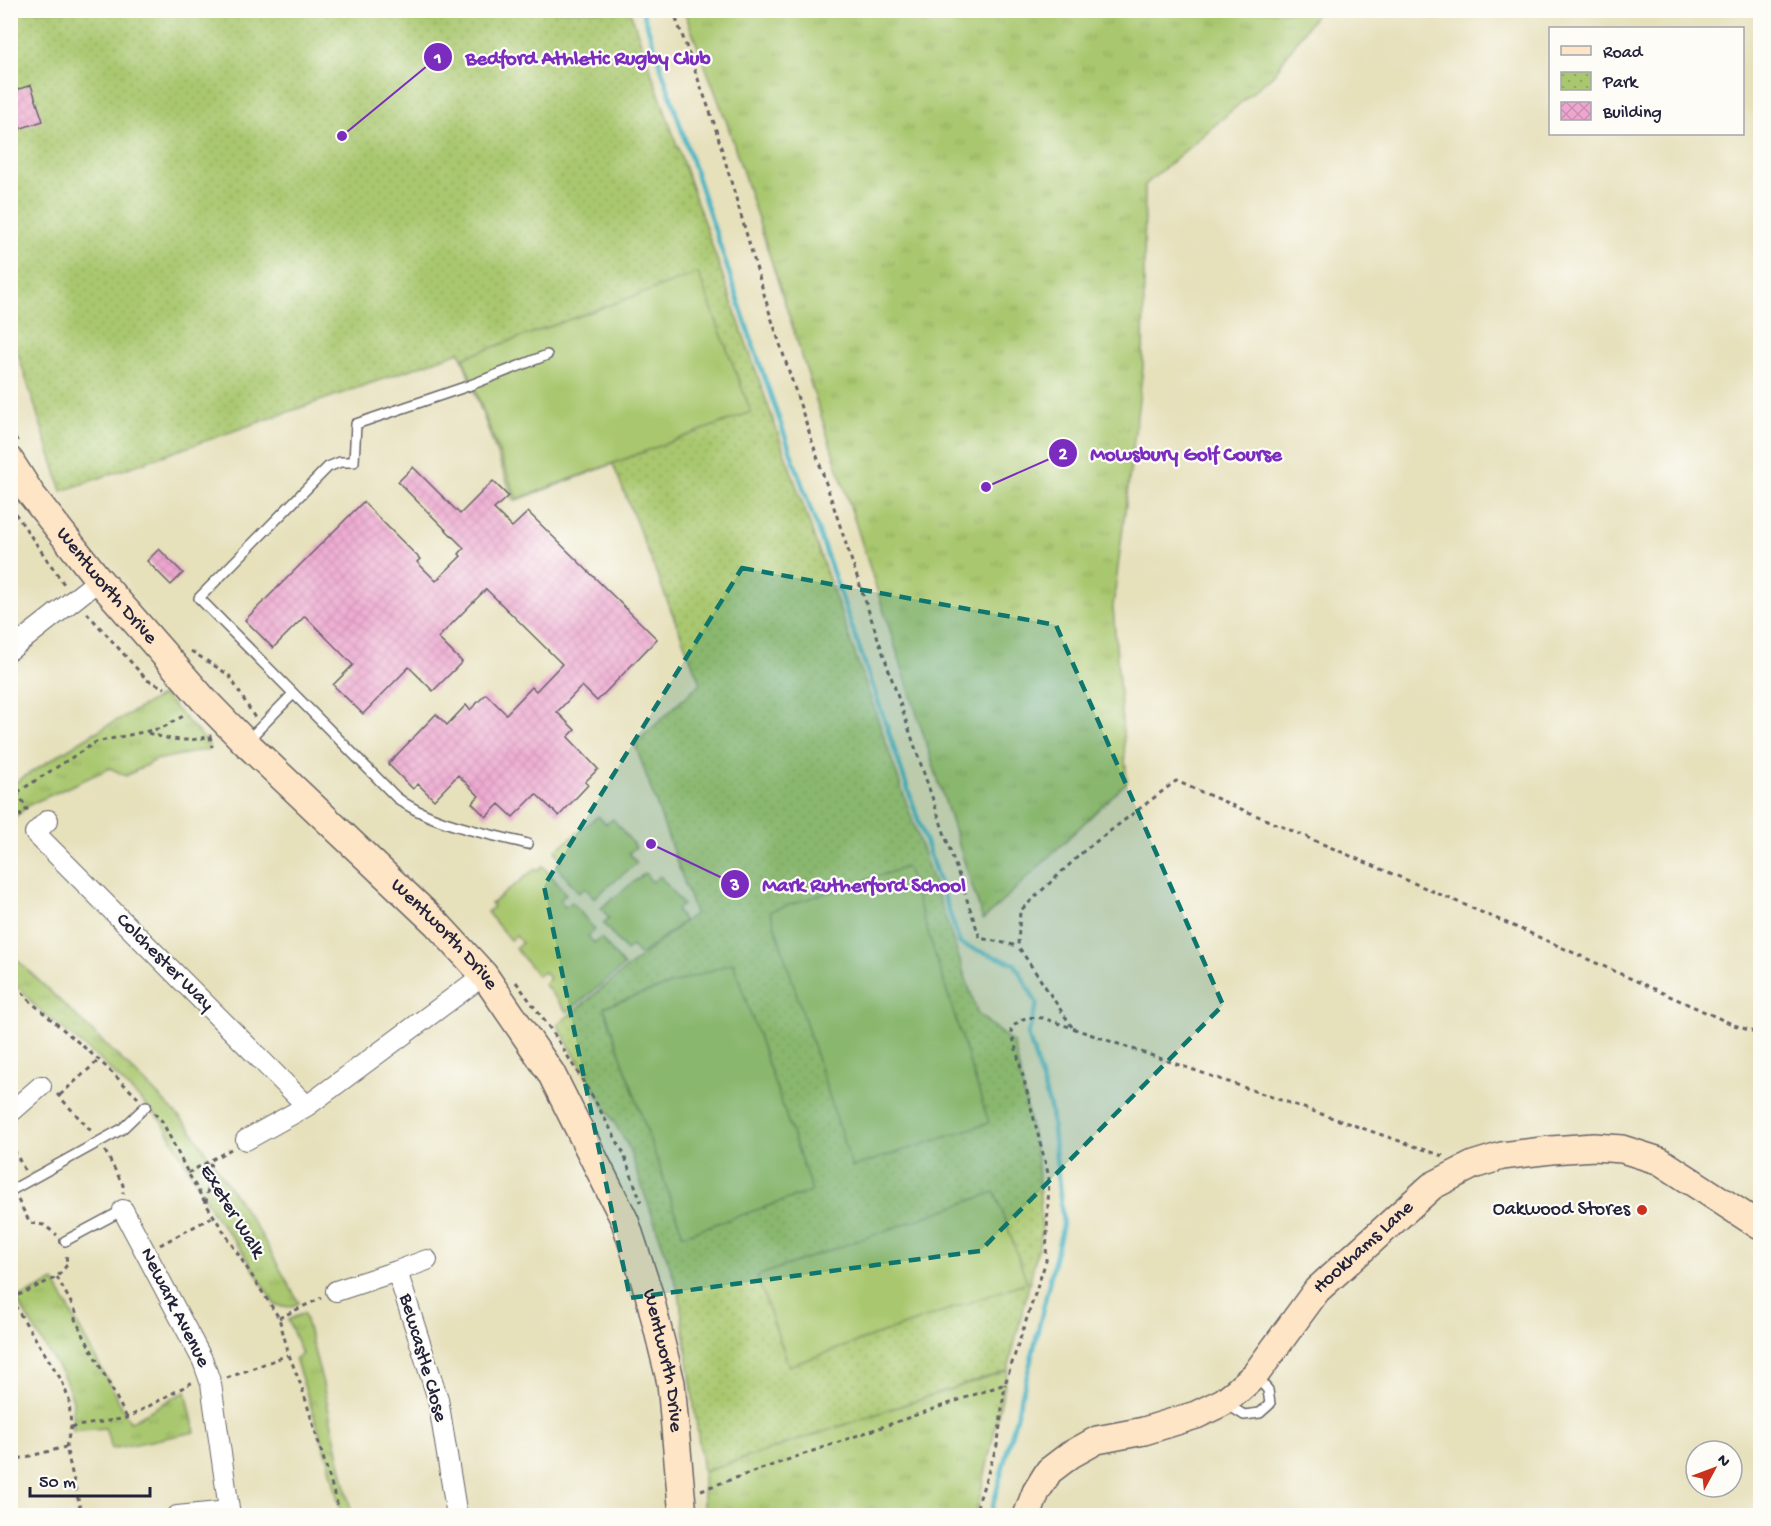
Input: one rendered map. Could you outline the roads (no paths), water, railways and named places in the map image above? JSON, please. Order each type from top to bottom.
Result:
[{"type":"street","name":"Wentworth Drive","points":[[10,461],[31,494],[99,580],[204,700],[246,743],[437,924],[484,975],[551,1073],[626,1221],[649,1294],[671,1383],[683,1515]]},
{"type":"street","points":[[10,650],[99,580]]},
{"type":"street","name":"Colchester Way","points":[[41,826],[307,1106]]},
{"type":"street","points":[[246,1140],[307,1106],[484,975]]},
{"type":"street","points":[[10,1113],[41,1086]]},
{"type":"street","name":"Hookhams Lane","points":[[1027,1515],[1036,1492],[1049,1471],[1070,1455],[1097,1440],[1144,1431],[1196,1415],[1223,1402],[1255,1375],[1317,1290],[1432,1186],[1473,1166],[1502,1156],[1551,1150],[1594,1147],[1622,1149],[1660,1161],[1759,1221]]},
{"type":"street","name":"Newark Avenue","points":[[123,1210],[210,1378],[230,1513]]},
{"type":"street","name":"Bewcastle Close","points":[[336,1291],[427,1260]]},
{"type":"street","name":"Bewcastle Close","points":[[397,1271],[438,1399],[458,1515]]},
{"type":"street","points":[[177,1515],[230,1513]]},
{"type":"lane","points":[[528,844],[426,816],[410,808],[396,797],[199,598],[328,467],[340,462],[354,462],[356,424],[468,386],[548,355]]},
{"type":"lane","points":[[246,743],[293,694]]},
{"type":"lane","points":[[12,1190],[122,1129],[146,1106]]},
{"type":"lane","points":[[65,1241],[123,1210]]},
{"type":"waterway","points":[[642,10],[750,336],[886,724],[960,944],[1015,964],[1037,1004],[1028,1034],[1051,1111],[1063,1224],[1030,1364],[990,1516]]},
{"type":"place","name":"Bedford Athletic Rugby Club","points":[[342,136]]},
{"type":"place","name":"Mowsbury Golf Course","points":[[986,487]]},
{"type":"place","name":"Mark Rutherford School","points":[[651,844]]},
{"type":"place","name":"Oakwood Stores","points":[[1642,1210]]}]
